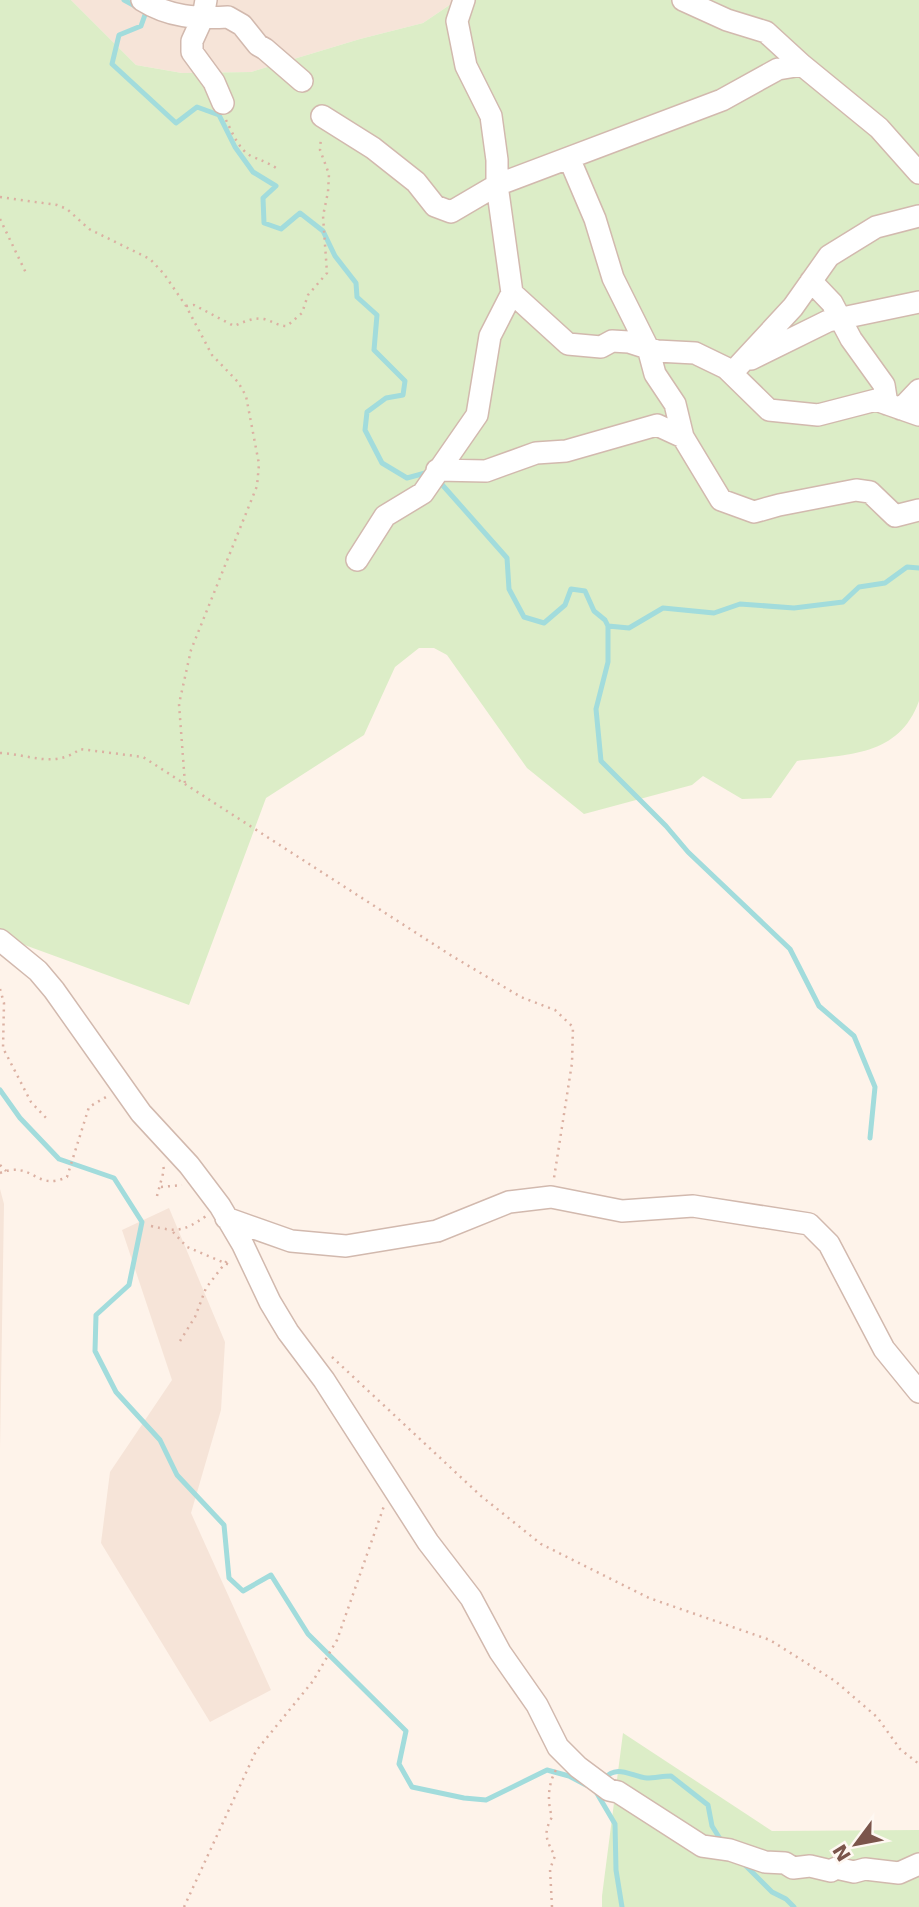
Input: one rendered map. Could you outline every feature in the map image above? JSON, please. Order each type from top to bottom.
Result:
[{"type":"street","points":[[142,0],[173,15],[204,8],[235,20],[258,45],[302,81]]},
{"type":"street","points":[[356,560],[385,516],[423,493],[477,415],[490,336],[512,293],[491,117],[466,66],[457,21],[464,0]]},
{"type":"street","points":[[683,0],[727,20],[766,32],[879,128],[919,173]]},
{"type":"street","points":[[204,8],[192,41],[192,52],[214,82],[223,103]]},
{"type":"street","points":[[322,116],[373,148],[416,182],[435,206],[451,212],[497,185],[722,100],[778,69],[802,65]]},
{"type":"street","points":[[569,158],[595,219],[614,278],[648,348],[655,374],[675,404],[683,437],[722,500],[754,512],[856,490],[870,492],[895,516],[919,510]]},
{"type":"street","points":[[737,368],[793,307],[829,256],[876,227],[919,216]]},
{"type":"street","points":[[811,281],[832,303],[839,318],[902,409]]},
{"type":"street","points":[[512,293],[568,344],[601,347],[612,341],[629,342],[657,351],[695,353],[726,368],[737,368],[828,321],[919,302]]},
{"type":"street","points":[[737,368],[769,410],[818,415],[876,400],[902,409]]},
{"type":"street","points":[[902,409],[919,390]]},
{"type":"street","points":[[437,470],[486,471],[536,453],[566,451],[657,425],[683,437]]},
{"type":"street","points":[[0,940],[38,971],[83,1028],[141,1113],[196,1174],[223,1212],[288,1332],[324,1380],[428,1542],[471,1598],[500,1652],[537,1705],[555,1742],[578,1767],[609,1790],[618,1792],[702,1846],[730,1850],[765,1862],[785,1863],[793,1868],[810,1866],[831,1871],[836,1868],[854,1872],[865,1869],[899,1873],[919,1864]]},
{"type":"street","points":[[223,1212],[291,1241],[346,1246],[437,1231],[509,1202],[551,1197],[622,1211],[693,1206],[809,1224],[829,1244],[884,1349],[919,1392]]},
{"type":"path","points":[[223,103],[223,113],[236,143],[250,156],[260,158],[276,168]]},
{"type":"path","points":[[186,306],[194,305],[234,326],[254,319],[287,326],[302,313],[308,295],[327,273],[323,223],[329,174],[320,150],[322,116]]},
{"type":"path","points":[[0,197],[57,205],[67,209],[89,229],[150,259],[186,306],[212,355],[246,396],[259,464],[257,486],[191,650],[179,704],[185,784]]},
{"type":"path","points":[[0,219],[26,273]]},
{"type":"path","points":[[0,753],[58,760],[73,755],[80,749],[143,757],[452,956],[521,997],[555,1010],[573,1027],[572,1063],[551,1197]]},
{"type":"path","points":[[0,989],[4,1003],[3,1048],[31,1102],[48,1120]]},
{"type":"path","points":[[0,1173],[21,1169],[44,1182],[59,1181],[67,1177],[89,1107],[108,1096],[111,1086],[118,1082]]},
{"type":"path","points":[[157,1196],[164,1170],[158,1148],[158,1132]]},
{"type":"path","points":[[0,1165],[6,1171]]},
{"type":"path","points":[[173,1232],[223,1212]]},
{"type":"path","points":[[151,1226],[173,1232],[187,1247],[227,1262],[236,1269]]},
{"type":"path","points":[[180,1341],[195,1317],[206,1287],[227,1262],[239,1240]]},
{"type":"path","points":[[327,1353],[481,1496],[541,1544],[649,1598],[770,1640],[835,1681],[877,1717],[900,1749],[919,1764]]},
{"type":"path","points":[[184,1907],[256,1751],[313,1681],[337,1640],[392,1483]]},
{"type":"path","points":[[552,1907],[550,1869],[555,1856],[545,1839],[552,1817],[548,1804],[551,1777],[556,1771],[550,1749],[555,1742]]},
{"type":"shaded area","points":[[71,0],[457,0],[423,23],[251,72],[182,73],[136,65]]},
{"type":"shaded area","points":[[0,1189],[4,1204],[0,1450]]},
{"type":"shaded area","points":[[169,1208],[225,1342],[221,1410],[191,1513],[271,1690],[210,1722],[101,1543],[110,1472],[172,1380],[122,1230]]},
{"type":"green space","points":[[0,0],[71,0],[136,65],[182,73],[251,72],[423,23],[457,0],[919,0],[919,701],[899,733],[885,743],[852,754],[797,761],[771,798],[742,799],[703,776],[692,785],[584,814],[527,768],[447,655],[434,648],[419,648],[395,667],[364,735],[266,798],[189,1005],[0,936]]},
{"type":"green space","points":[[623,1733],[772,1831],[919,1830],[919,1907],[602,1907]]},
{"type":"waterway","points":[[124,0],[146,12],[141,26],[119,35],[112,64],[176,123],[197,107],[219,115],[235,147],[253,172],[276,186],[263,198],[264,223],[281,229],[300,213],[323,231],[335,256],[356,283],[357,297],[377,315],[374,350],[405,381],[403,395],[386,398],[367,412],[365,430],[382,463],[407,478],[429,472]]},
{"type":"waterway","points":[[438,480],[507,558],[509,589],[524,617],[544,623],[565,605],[571,589],[585,591],[594,611],[605,620],[608,626],[608,662],[596,709],[601,761],[688,852],[790,949],[819,1006],[854,1036],[875,1087],[870,1138]]},
{"type":"waterway","points":[[608,626],[629,628],[663,608],[714,613],[740,604],[794,608],[843,602],[859,587],[885,583],[907,567],[919,568]]},
{"type":"waterway","points":[[0,1090],[20,1118],[59,1159],[114,1178],[142,1222],[129,1285],[96,1315],[95,1351],[116,1392],[160,1440],[177,1475],[224,1525],[229,1578],[243,1591],[271,1575],[308,1634],[406,1731],[399,1764],[412,1787],[486,1800],[547,1770],[569,1776],[586,1785]]},
{"type":"waterway","points":[[604,1779],[619,1771],[647,1778],[671,1776],[708,1805],[712,1826],[722,1842]]},
{"type":"waterway","points":[[595,1790],[615,1824],[616,1870],[622,1907]]},
{"type":"waterway","points":[[744,1864],[772,1892],[786,1899],[794,1907]]}]
